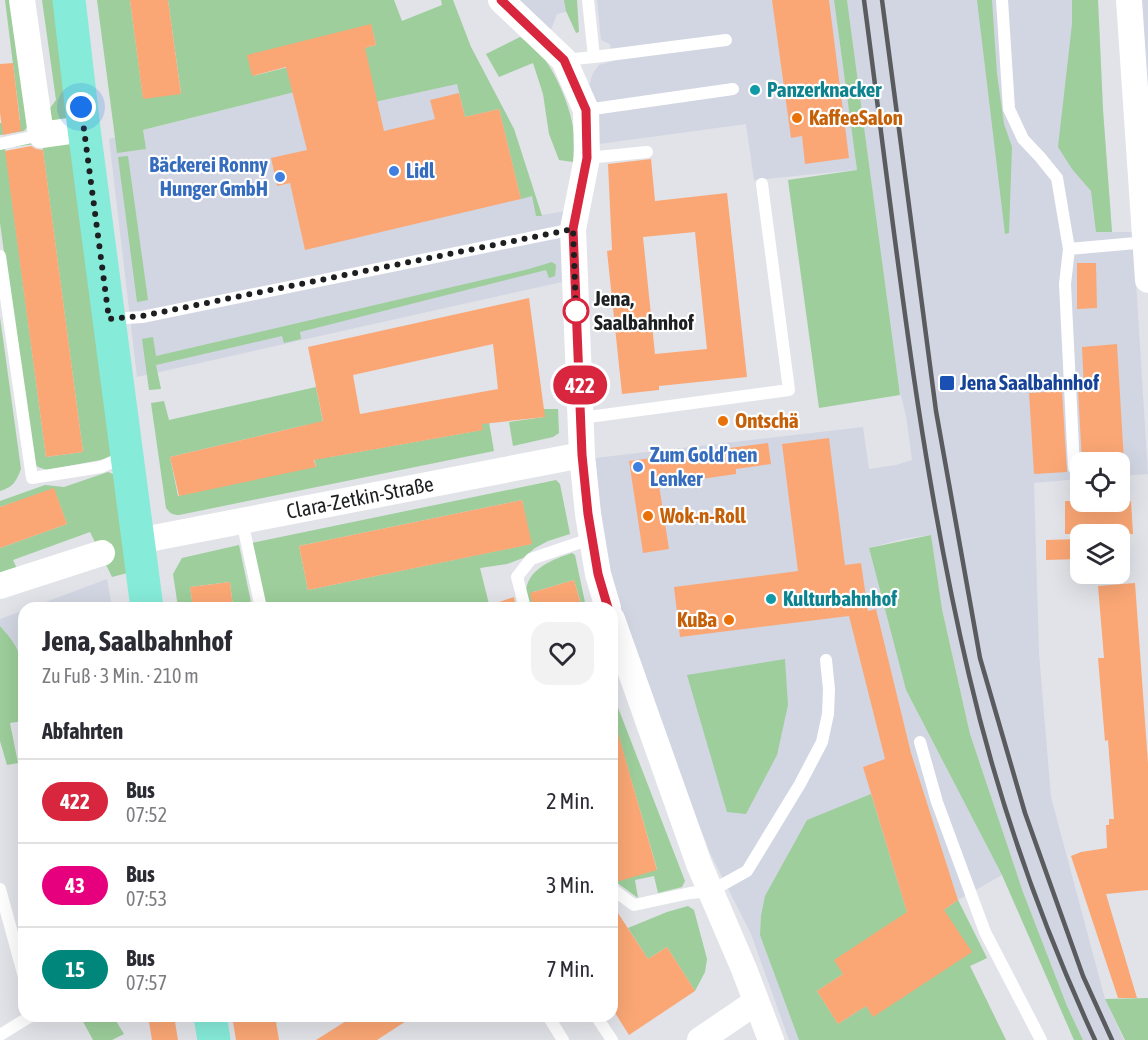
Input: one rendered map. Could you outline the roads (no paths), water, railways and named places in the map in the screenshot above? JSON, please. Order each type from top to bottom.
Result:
[{"type":"main road","points":[[69,0],[146,602]]},
{"type":"main road","points":[[211,1022],[214,1040]]},
{"type":"street","points":[[22,0],[41,135],[84,129]]},
{"type":"street","points":[[501,0],[564,60],[586,110],[587,158],[573,229],[582,455],[592,538],[598,574],[606,602]]},
{"type":"street","points":[[1129,0],[1148,280]]},
{"type":"street","name":"Clara-Zetkin-Straße","points":[[138,541],[582,455]]},
{"type":"street","points":[[0,586],[102,553]]},
{"type":"street","points":[[618,636],[699,864],[744,969],[771,1040]]},
{"type":"street","points":[[700,1040],[756,1002]]},
{"type":"lane","points":[[588,0],[594,57]]},
{"type":"lane","points":[[1002,0],[1009,109],[1023,139],[1057,178],[1069,249],[1065,284],[1073,452]]},
{"type":"lane","points":[[564,60],[726,40]]},
{"type":"lane","points":[[586,110],[733,89]]},
{"type":"lane","points":[[0,144],[41,135]]},
{"type":"lane","points":[[587,158],[646,152]]},
{"type":"lane","points":[[581,418],[789,390],[762,184]]},
{"type":"lane","points":[[109,319],[142,316],[573,229]]},
{"type":"lane","points":[[1069,249],[1147,242]]},
{"type":"lane","points":[[0,256],[32,478],[101,467],[127,455]]},
{"type":"lane","points":[[242,521],[260,602]]},
{"type":"lane","points":[[523,602],[516,577],[531,559],[592,538]]},
{"type":"lane","points":[[618,893],[634,905],[711,891],[747,871],[800,784],[822,742],[828,714],[829,689],[826,660]]},
{"type":"lane","points":[[920,742],[937,802],[986,932],[1041,1040]]},
{"type":"lane","points":[[0,889],[18,955]]},
{"type":"lane","points":[[0,1035],[21,1022]]},
{"type":"lane","points":[[552,1022],[563,1040]]},
{"type":"lane","points":[[600,1022],[612,1040]]},
{"type":"railway","points":[[864,0],[921,423],[935,508],[969,675],[1007,815],[1039,906],[1095,1040]]},
{"type":"railway","points":[[882,0],[936,411],[980,658],[1025,813],[1083,976],[1112,1040]]},
{"type":"place","name":"Panzerknacker","points":[[755,90]]},
{"type":"place","name":"KaffeeSalon","points":[[797,118]]},
{"type":"place","name":"Lidl","points":[[394,171]]},
{"type":"place","name":"Bäckerei Ronny Hunger GmbH","points":[[280,177]]},
{"type":"place","name":"Jena, Saalbahnhof","points":[[576,311]]},
{"type":"place","name":"Jena Saalbahnhof","points":[[947,383]]},
{"type":"place","name":"Ontschä","points":[[723,421]]},
{"type":"place","name":"Zum Gold’nen Lenker","points":[[638,467]]},
{"type":"place","name":"Wok-n-Roll","points":[[648,516]]},
{"type":"place","name":"Kulturbahnhof","points":[[771,599]]},
{"type":"place","name":"KuBa","points":[[729,620]]}]
